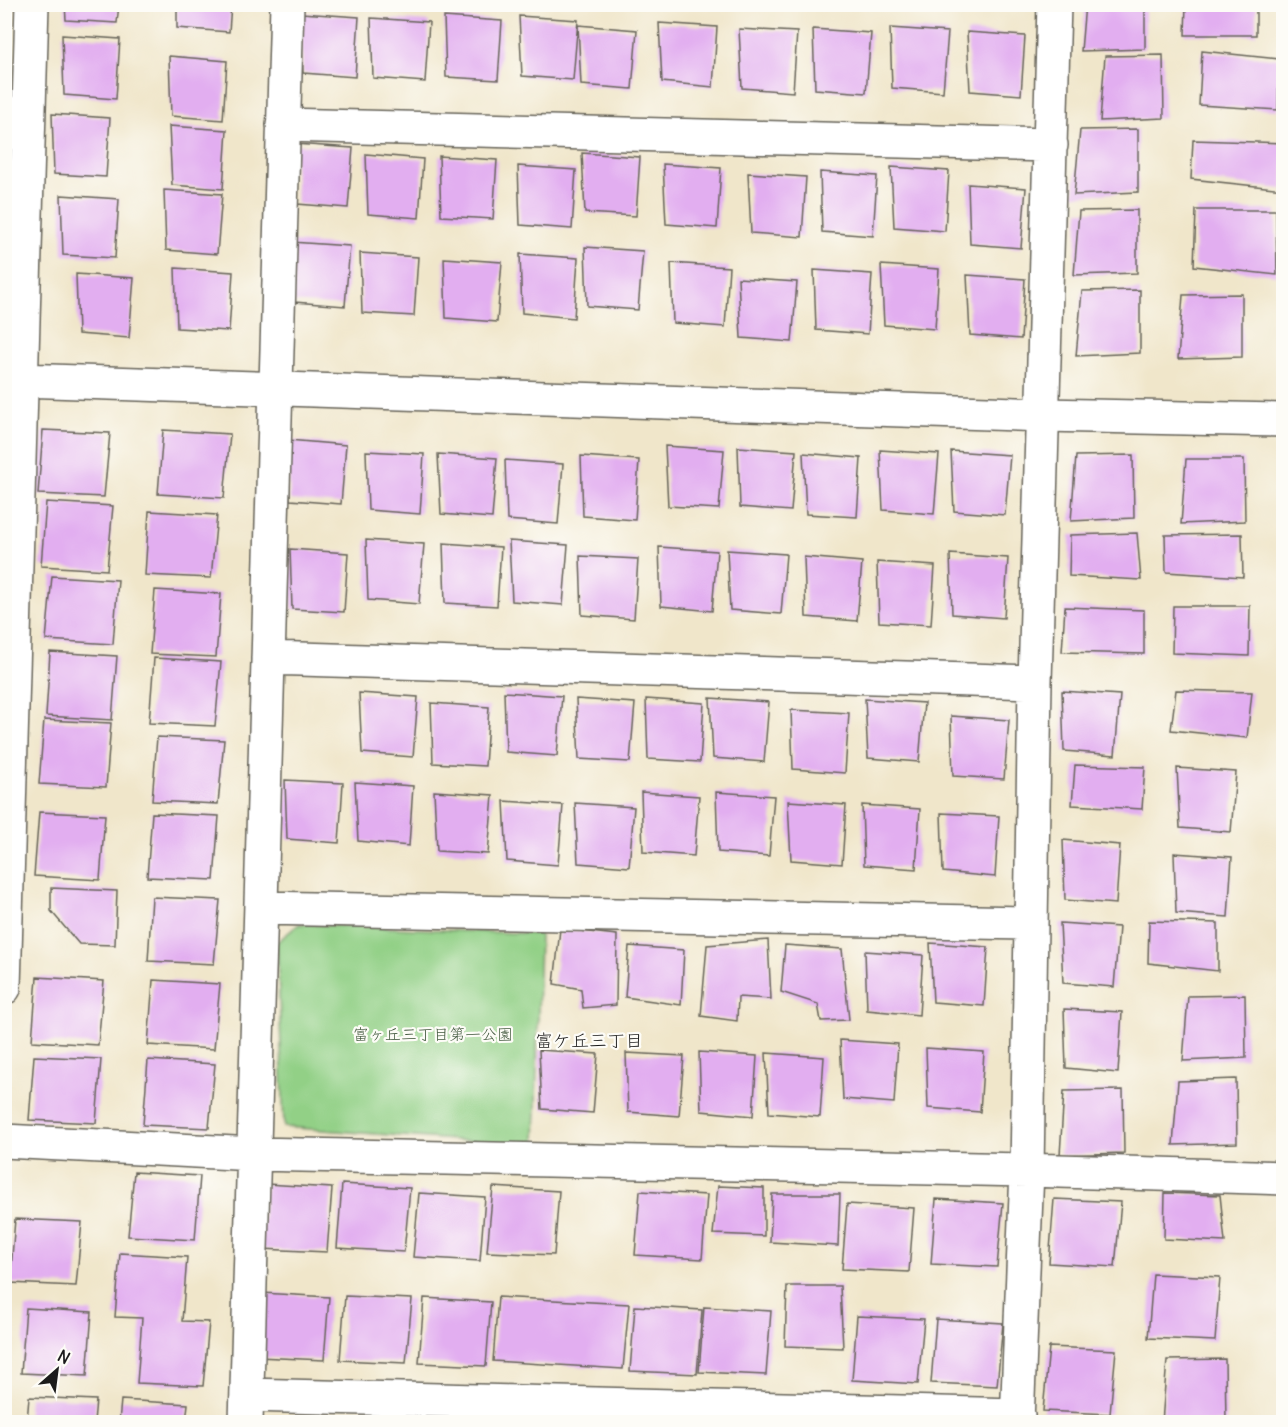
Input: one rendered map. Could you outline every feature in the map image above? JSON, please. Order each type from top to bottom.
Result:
[{"type":"street","points":[[4,988],[32,4]]},
{"type":"street","points":[[287,4],[247,1409],[1018,1419],[1027,1170],[1035,682],[1054,4]]},
{"type":"street","points":[[283,125],[1050,145]]},
{"type":"street","points":[[21,381],[1044,416],[1284,420]]},
{"type":"street","points":[[268,658],[1035,682]]},
{"type":"street","points":[[261,908],[1030,923]]},
{"type":"street","points":[[4,1141],[254,1154],[1027,1170],[1284,1178]]},
{"type":"green space","name":"富ヶ丘三丁目第一公園","points":[[299,924],[540,934],[535,1146],[284,1127],[277,942]]},
{"type":"building","points":[[65,4],[119,4],[117,23],[66,20]]},
{"type":"building","points":[[177,4],[231,4],[229,32],[177,28]]},
{"type":"building","points":[[1085,4],[1145,4],[1145,49],[1081,51]]},
{"type":"building","points":[[1186,4],[1256,4],[1256,35],[1185,35]]},
{"type":"building","points":[[301,13],[359,17],[355,77],[303,73]]},
{"type":"building","points":[[519,16],[578,20],[573,80],[522,76]]},
{"type":"building","points":[[444,17],[502,21],[498,80],[446,77]]},
{"type":"building","points":[[371,18],[429,22],[425,82],[373,78]]},
{"type":"building","points":[[659,23],[717,27],[713,87],[662,82]]},
{"type":"building","points":[[578,25],[637,30],[632,89],[581,85]]},
{"type":"building","points":[[890,28],[948,32],[943,92],[892,88]]},
{"type":"building","points":[[739,29],[797,32],[793,92],[742,88]]},
{"type":"building","points":[[813,29],[871,33],[866,93],[815,89]]},
{"type":"building","points":[[967,32],[1025,36],[1021,95],[970,91]]},
{"type":"building","points":[[62,35],[120,39],[116,99],[64,95]]},
{"type":"building","points":[[1202,51],[1279,59],[1278,110],[1199,105]]},
{"type":"building","points":[[1163,55],[1164,118],[1100,121],[1105,56]]},
{"type":"building","points":[[169,56],[227,61],[223,120],[171,116]]},
{"type":"building","points":[[52,114],[110,118],[106,177],[54,174]]},
{"type":"building","points":[[169,126],[227,130],[223,189],[172,185]]},
{"type":"building","points":[[1138,129],[1138,192],[1074,195],[1080,130]]},
{"type":"building","points":[[1193,140],[1284,143],[1283,189],[1191,179]]},
{"type":"building","points":[[294,144],[353,148],[348,208],[297,204]]},
{"type":"building","points":[[582,153],[640,157],[636,216],[585,213]]},
{"type":"building","points":[[366,154],[423,159],[419,218],[368,214]]},
{"type":"building","points":[[439,156],[497,160],[493,219],[441,216]]},
{"type":"building","points":[[663,164],[721,168],[717,228],[666,224]]},
{"type":"building","points":[[518,166],[576,170],[572,229],[520,225]]},
{"type":"building","points":[[891,167],[949,171],[945,231],[894,227]]},
{"type":"building","points":[[820,172],[877,176],[873,236],[822,232]]},
{"type":"building","points":[[748,173],[806,177],[802,237],[751,233]]},
{"type":"building","points":[[968,184],[1026,188],[1021,248],[970,244]]},
{"type":"building","points":[[164,190],[222,194],[217,254],[166,250]]},
{"type":"building","points":[[61,195],[119,199],[115,258],[63,255]]},
{"type":"building","points":[[1137,210],[1137,273],[1074,275],[1079,211]]},
{"type":"building","points":[[1196,210],[1276,210],[1277,275],[1194,266]]},
{"type":"building","points":[[291,242],[350,246],[345,306],[294,302]]},
{"type":"building","points":[[585,247],[643,251],[638,310],[587,306]]},
{"type":"building","points":[[360,253],[418,257],[414,316],[362,313]]},
{"type":"building","points":[[520,254],[578,258],[574,318],[522,313]]},
{"type":"building","points":[[444,258],[502,262],[497,322],[446,318]]},
{"type":"building","points":[[671,263],[729,267],[725,327],[673,323]]},
{"type":"building","points":[[881,265],[939,269],[935,329],[884,325]]},
{"type":"building","points":[[175,268],[233,272],[229,331],[177,328]]},
{"type":"building","points":[[814,270],[872,274],[868,334],[816,330]]},
{"type":"building","points":[[76,274],[134,278],[129,338],[78,334]]},
{"type":"building","points":[[967,275],[1025,279],[1021,339],[970,335]]},
{"type":"building","points":[[738,278],[797,282],[792,342],[741,338]]},
{"type":"building","points":[[1140,290],[1140,353],[1076,356],[1082,291]]},
{"type":"building","points":[[1242,294],[1242,357],[1178,359],[1183,295]]},
{"type":"building","points":[[43,430],[110,433],[104,497],[38,494]]},
{"type":"building","points":[[163,430],[230,434],[224,498],[158,494]]},
{"type":"building","points":[[288,440],[346,445],[341,504],[290,500]]},
{"type":"building","points":[[665,446],[724,450],[719,509],[668,506]]},
{"type":"building","points":[[738,447],[796,451],[791,511],[740,507]]},
{"type":"building","points":[[880,450],[939,454],[934,514],[883,510]]},
{"type":"building","points":[[366,451],[424,454],[420,514],[368,510]]},
{"type":"building","points":[[951,451],[1010,455],[1005,515],[954,511]]},
{"type":"building","points":[[803,453],[861,458],[857,517],[806,514]]},
{"type":"building","points":[[438,454],[497,458],[492,518],[441,514]]},
{"type":"building","points":[[1133,455],[1134,518],[1071,521],[1076,456]]},
{"type":"building","points":[[581,456],[639,460],[635,520],[583,516]]},
{"type":"building","points":[[1186,459],[1244,459],[1245,521],[1181,524]]},
{"type":"building","points":[[505,460],[563,464],[558,524],[507,520]]},
{"type":"building","points":[[46,502],[113,506],[107,570],[41,566]]},
{"type":"building","points":[[149,511],[217,515],[211,578],[145,575]]},
{"type":"building","points":[[1137,533],[1141,580],[1069,576],[1070,535]]},
{"type":"building","points":[[1242,534],[1243,577],[1166,572],[1165,535]]},
{"type":"building","points":[[366,540],[424,544],[419,604],[368,600]]},
{"type":"building","points":[[509,541],[568,545],[563,605],[512,601]]},
{"type":"building","points":[[443,543],[501,547],[497,606],[445,603]]},
{"type":"building","points":[[659,547],[717,551],[712,611],[661,606]]},
{"type":"building","points":[[290,549],[348,553],[344,612],[292,609]]},
{"type":"building","points":[[727,550],[786,554],[781,614],[730,610]]},
{"type":"building","points":[[950,554],[1008,558],[1004,618],[952,614]]},
{"type":"building","points":[[580,556],[638,559],[634,619],[582,615]]},
{"type":"building","points":[[804,557],[862,562],[857,621],[806,617]]},
{"type":"building","points":[[877,562],[935,566],[931,625],[879,622]]},
{"type":"building","points":[[52,576],[118,580],[113,644],[46,640]]},
{"type":"building","points":[[155,590],[221,594],[216,657],[150,654]]},
{"type":"building","points":[[1173,606],[1250,606],[1249,656],[1172,653]]},
{"type":"building","points":[[1065,607],[1144,610],[1144,654],[1062,652]]},
{"type":"building","points":[[50,652],[117,656],[112,720],[46,716]]},
{"type":"building","points":[[154,658],[221,662],[215,726],[149,723]]},
{"type":"building","points":[[1176,690],[1252,692],[1247,738],[1171,730]]},
{"type":"building","points":[[1062,691],[1120,695],[1115,755],[1064,751]]},
{"type":"building","points":[[504,692],[562,696],[557,756],[506,752]]},
{"type":"building","points":[[359,693],[418,697],[413,757],[362,753]]},
{"type":"building","points":[[710,698],[769,702],[764,762],[713,758]]},
{"type":"building","points":[[576,699],[635,703],[630,762],[579,759]]},
{"type":"building","points":[[646,699],[704,703],[700,762],[648,759]]},
{"type":"building","points":[[865,699],[924,703],[919,762],[868,758]]},
{"type":"building","points":[[431,703],[489,707],[485,766],[433,763]]},
{"type":"building","points":[[791,710],[849,713],[845,773],[793,769]]},
{"type":"building","points":[[951,716],[1009,720],[1004,779],[953,776]]},
{"type":"building","points":[[44,720],[111,723],[106,787],[39,784]]},
{"type":"building","points":[[157,737],[224,740],[218,804],[152,801]]},
{"type":"building","points":[[1075,765],[1145,767],[1142,809],[1072,805]]},
{"type":"building","points":[[1177,768],[1236,772],[1231,832],[1180,828]]},
{"type":"building","points":[[285,780],[343,783],[339,843],[287,839]]},
{"type":"building","points":[[355,782],[413,786],[409,846],[358,841]]},
{"type":"building","points":[[434,791],[493,795],[488,854],[437,851]]},
{"type":"building","points":[[641,792],[699,796],[694,856],[643,852]]},
{"type":"building","points":[[716,792],[774,796],[769,856],[718,852]]},
{"type":"building","points":[[504,801],[563,805],[558,865],[507,861]]},
{"type":"building","points":[[788,801],[846,805],[842,864],[791,860]]},
{"type":"building","points":[[575,803],[634,807],[629,867],[578,863]]},
{"type":"building","points":[[862,805],[920,809],[916,869],[864,865]]},
{"type":"building","points":[[39,812],[105,815],[100,880],[34,876]]},
{"type":"building","points":[[152,813],[219,816],[214,880],[147,877]]},
{"type":"building","points":[[941,813],[999,816],[995,877],[943,872]]},
{"type":"building","points":[[1063,840],[1120,845],[1116,904],[1065,900]]},
{"type":"building","points":[[1174,853],[1232,857],[1228,917],[1176,913]]},
{"type":"building","points":[[51,888],[117,891],[115,945],[79,944],[51,911]]},
{"type":"building","points":[[152,897],[220,900],[214,964],[148,961]]},
{"type":"building","points":[[1149,921],[1218,923],[1218,971],[1148,963]]},
{"type":"building","points":[[1060,923],[1119,927],[1114,987],[1063,983]]},
{"type":"building","points":[[560,929],[617,935],[616,1005],[583,1008],[581,989],[554,984]]},
{"type":"building","points":[[768,940],[771,999],[738,997],[737,1021],[701,1016],[707,945]]},
{"type":"building","points":[[930,943],[988,947],[984,1006],[933,1002]]},
{"type":"building","points":[[785,945],[842,949],[849,1020],[821,1021],[818,1004],[781,992]]},
{"type":"building","points":[[629,946],[684,950],[681,1005],[625,997]]},
{"type":"building","points":[[865,951],[923,955],[919,1015],[867,1010]]},
{"type":"building","points":[[37,977],[104,981],[98,1045],[32,1041]]},
{"type":"building","points":[[153,980],[220,984],[214,1049],[148,1045]]},
{"type":"building","points":[[1245,995],[1246,1058],[1183,1061],[1188,996]]},
{"type":"building","points":[[1064,1009],[1122,1012],[1118,1073],[1066,1068]]},
{"type":"building","points":[[840,1040],[898,1044],[894,1103],[843,1099]]},
{"type":"building","points":[[926,1048],[984,1052],[980,1112],[928,1108]]},
{"type":"building","points":[[539,1050],[598,1054],[593,1113],[542,1109]]},
{"type":"building","points":[[699,1052],[757,1056],[753,1116],[701,1111]]},
{"type":"building","points":[[626,1053],[684,1056],[679,1116],[628,1112]]},
{"type":"building","points":[[766,1053],[824,1057],[820,1117],[769,1113]]},
{"type":"building","points":[[34,1056],[101,1059],[96,1123],[29,1120]]},
{"type":"building","points":[[148,1060],[215,1064],[209,1128],[143,1125]]},
{"type":"building","points":[[1236,1079],[1237,1143],[1173,1145],[1178,1081]]},
{"type":"building","points":[[1123,1090],[1124,1153],[1060,1155],[1064,1091]]},
{"type":"building","points":[[134,1172],[200,1176],[195,1240],[128,1236]]},
{"type":"building","points":[[266,1184],[332,1188],[327,1252],[261,1249]]},
{"type":"building","points":[[342,1184],[410,1188],[404,1252],[337,1248]]},
{"type":"building","points":[[718,1186],[764,1188],[764,1236],[713,1234]]},
{"type":"building","points":[[493,1187],[559,1191],[554,1255],[487,1252]]},
{"type":"building","points":[[640,1191],[707,1195],[702,1259],[635,1255]]},
{"type":"building","points":[[419,1193],[485,1197],[480,1261],[413,1257]]},
{"type":"building","points":[[1165,1193],[1220,1195],[1225,1242],[1164,1239]]},
{"type":"building","points":[[772,1194],[840,1194],[838,1246],[770,1242]]},
{"type":"building","points":[[936,1199],[1003,1203],[997,1267],[931,1264]]},
{"type":"building","points":[[1054,1199],[1121,1202],[1115,1267],[1049,1263]]},
{"type":"building","points":[[847,1204],[914,1208],[909,1272],[842,1269]]},
{"type":"building","points":[[15,1219],[82,1222],[76,1286],[10,1283]]},
{"type":"building","points":[[120,1253],[187,1257],[182,1321],[209,1322],[203,1386],[137,1383],[142,1318],[115,1317]]},
{"type":"building","points":[[1153,1274],[1220,1277],[1215,1341],[1148,1338]]},
{"type":"building","points":[[787,1286],[840,1286],[843,1348],[785,1346]]},
{"type":"building","points":[[262,1293],[329,1297],[324,1360],[257,1357]]},
{"type":"building","points":[[345,1296],[412,1299],[406,1363],[340,1360]]},
{"type":"building","points":[[498,1297],[629,1304],[623,1369],[493,1361]]},
{"type":"building","points":[[424,1298],[491,1302],[486,1366],[419,1363]]},
{"type":"building","points":[[635,1306],[702,1310],[697,1374],[630,1371]]},
{"type":"building","points":[[704,1307],[771,1311],[766,1375],[699,1372]]},
{"type":"building","points":[[26,1308],[92,1312],[87,1376],[21,1373]]},
{"type":"building","points":[[857,1316],[924,1319],[918,1384],[852,1380]]},
{"type":"building","points":[[936,1319],[1003,1323],[997,1386],[931,1383]]},
{"type":"building","points":[[1049,1347],[1116,1350],[1110,1414],[1043,1411]]},
{"type":"building","points":[[1225,1359],[1226,1422],[1162,1422],[1167,1360]]},
{"type":"building","points":[[29,1397],[96,1400],[94,1422],[27,1422]]},
{"type":"building","points":[[121,1400],[188,1404],[186,1422],[119,1422]]},
{"type":"building","points":[[262,1419],[286,1421],[286,1422],[262,1422]]},
{"type":"district","name":"富ケ丘三丁目","points":[[589,1040]]}]
